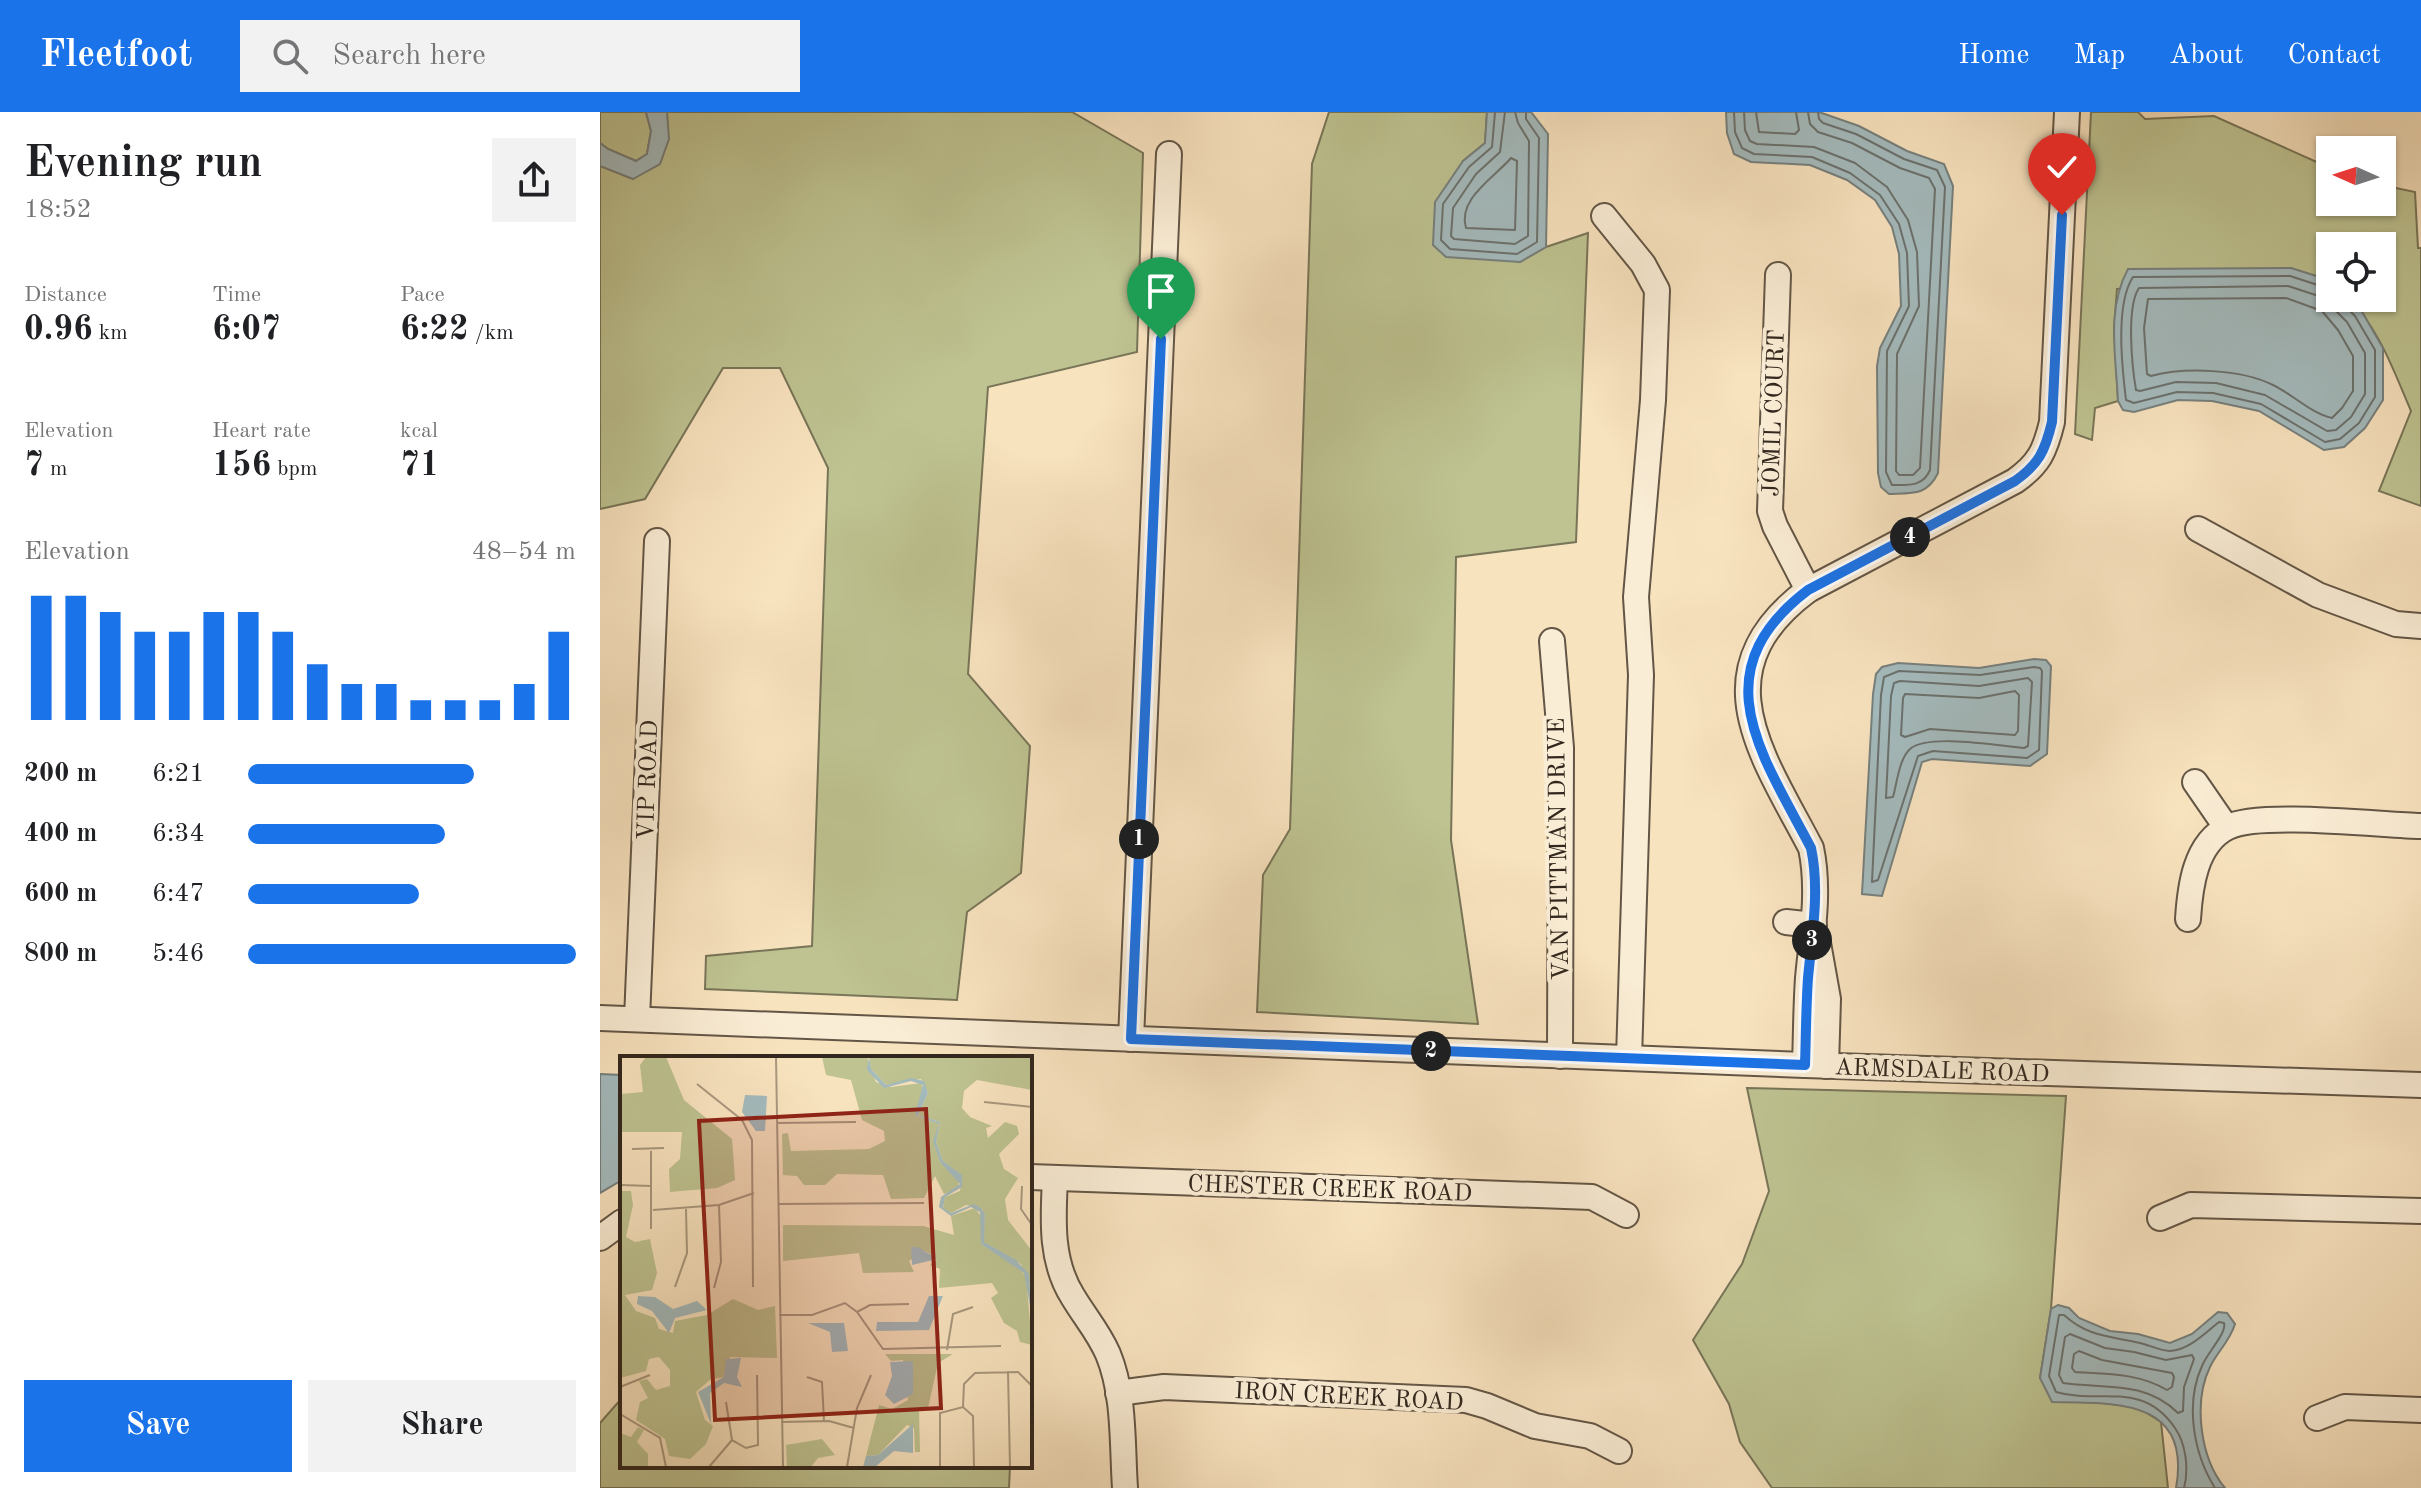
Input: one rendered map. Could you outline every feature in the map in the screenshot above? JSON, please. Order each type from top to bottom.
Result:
[{"type":"street","points":[[1816,1066],[1828,999],[1825,970],[1814,925],[1814,866],[1811,848],[1758,744],[1748,706],[1748,685],[1758,646],[1784,608],[1808,590],[2015,481],[2031,470],[2045,449],[2052,422],[2067,112]]},
{"type":"street","points":[[1131,1039],[1169,154]]},
{"type":"street","points":[[1604,216],[1643,264],[1657,290],[1653,400],[1636,597],[1641,675],[1629,1058]]},
{"type":"street","name":"JOMIL COURT","points":[[1778,275],[1770,511],[1808,590]]},
{"type":"street","points":[[2198,529],[2318,595],[2396,624],[2421,626]]},
{"type":"street","name":"VIP ROAD","points":[[637,1019],[657,541]]},
{"type":"street","name":"VAN PITTMAN DRIVE","points":[[1552,641],[1561,748],[1560,1056]]},
{"type":"street","points":[[2195,782],[2226,827]]},
{"type":"street","points":[[2188,919],[2190,885],[2199,860],[2226,827],[2264,819],[2421,826]]},
{"type":"street","points":[[1786,922],[1814,925]]},
{"type":"street","name":"ARMSDALE ROAD","points":[[600,1018],[1816,1066],[2421,1085]]},
{"type":"street","name":"CHESTER CREEK ROAD","points":[[1032,1177],[1592,1197],[1626,1215]]},
{"type":"street","points":[[1055,1178],[1054,1244],[1061,1273],[1071,1295],[1096,1329],[1109,1356],[1118,1393],[1125,1488]]},
{"type":"street","points":[[2160,1218],[2191,1205],[2421,1211]]},
{"type":"street","points":[[600,1238],[620,1223]]},
{"type":"street","name":"IRON CREEK ROAD","points":[[1118,1393],[1164,1387],[1466,1400],[1535,1426],[1590,1436],[1619,1451]]},
{"type":"street","points":[[2317,1418],[2345,1407],[2421,1410]]},
{"type":"green space","points":[[600,112],[646,112],[651,131],[647,154],[636,161],[600,143]]},
{"type":"green space","points":[[667,112],[1072,112],[1143,153],[1137,352],[988,387],[968,674],[1030,746],[1021,873],[967,912],[957,1000],[705,989],[706,956],[812,946],[828,468],[780,368],[723,368],[645,499],[600,509],[600,166],[633,179],[668,139]]},
{"type":"green space","points":[[1329,112],[1487,112],[1485,143],[1463,161],[1520,262],[1546,247],[1588,233],[1576,542],[1456,557],[1451,840],[1478,1024],[1257,1012],[1263,875],[1290,829],[1312,164]]},
{"type":"green space","points":[[2091,112],[2138,112],[2145,119],[2214,116],[2316,162],[2316,216],[2396,216],[2396,188],[2415,192],[2418,248],[2421,248],[2421,506],[2379,491],[2411,411],[2377,336],[2360,312],[2396,312],[2396,232],[2316,232],[2316,279],[2117,289],[2114,328],[2118,401],[2095,408],[2092,440],[2075,434]]},
{"type":"green space","points":[[1747,1088],[2066,1096],[2051,1309],[2040,1378],[2104,1403],[2139,1408],[2161,1422],[2168,1488],[1772,1488],[1740,1442],[1729,1404],[1693,1340],[1742,1264],[1769,1191]]},
{"type":"green space","points":[[620,1400],[620,1468],[1010,1468],[1009,1488],[600,1488],[600,1423]]},
{"type":"water","points":[[646,112],[667,112],[669,139],[660,164],[633,179],[600,166],[600,143],[636,161],[647,154],[651,131]]},
{"type":"water","points":[[1487,112],[1531,112],[1548,134],[1546,247],[1520,262],[1446,257],[1433,245],[1435,202],[1463,161],[1485,143]]},
{"type":"water","points":[[1726,112],[1819,112],[1859,126],[1907,151],[1944,164],[1953,186],[1938,473],[1924,489],[1889,494],[1881,487],[1878,473],[1877,366],[1880,348],[1901,306],[1899,254],[1892,227],[1875,200],[1847,180],[1810,165],[1751,162],[1734,154],[1727,133]]},
{"type":"water","points":[[2291,268],[2316,276],[2316,312],[2362,312],[2383,348],[2383,400],[2365,428],[2344,447],[2324,450],[2259,411],[2212,401],[2178,400],[2134,412],[2123,410],[2118,401],[2114,334],[2117,300],[2128,269]]},
{"type":"water","points":[[2034,659],[2046,660],[2051,666],[2047,754],[2030,766],[1932,759],[1922,762],[1882,896],[1862,894],[1876,674],[1882,667],[1898,663],[1979,668]]},
{"type":"water","points":[[600,1074],[620,1075],[620,1181],[600,1193]]},
{"type":"water","points":[[2058,1305],[2110,1331],[2138,1334],[2170,1343],[2192,1334],[2218,1312],[2227,1313],[2235,1324],[2210,1367],[2201,1413],[2205,1446],[2216,1476],[2225,1488],[2176,1488],[2178,1459],[2172,1437],[2160,1422],[2144,1412],[2100,1403],[2052,1402],[2040,1378],[2051,1309]]},
{"type":"route","points":[[1161,339],[1131,1039],[1805,1065],[1814,925],[1814,866],[1811,848],[1751,725],[1748,685],[1752,665],[1758,646],[1770,626],[1784,608],[1808,590],[2031,470],[2045,449],[2052,422],[2062,215]]}]
